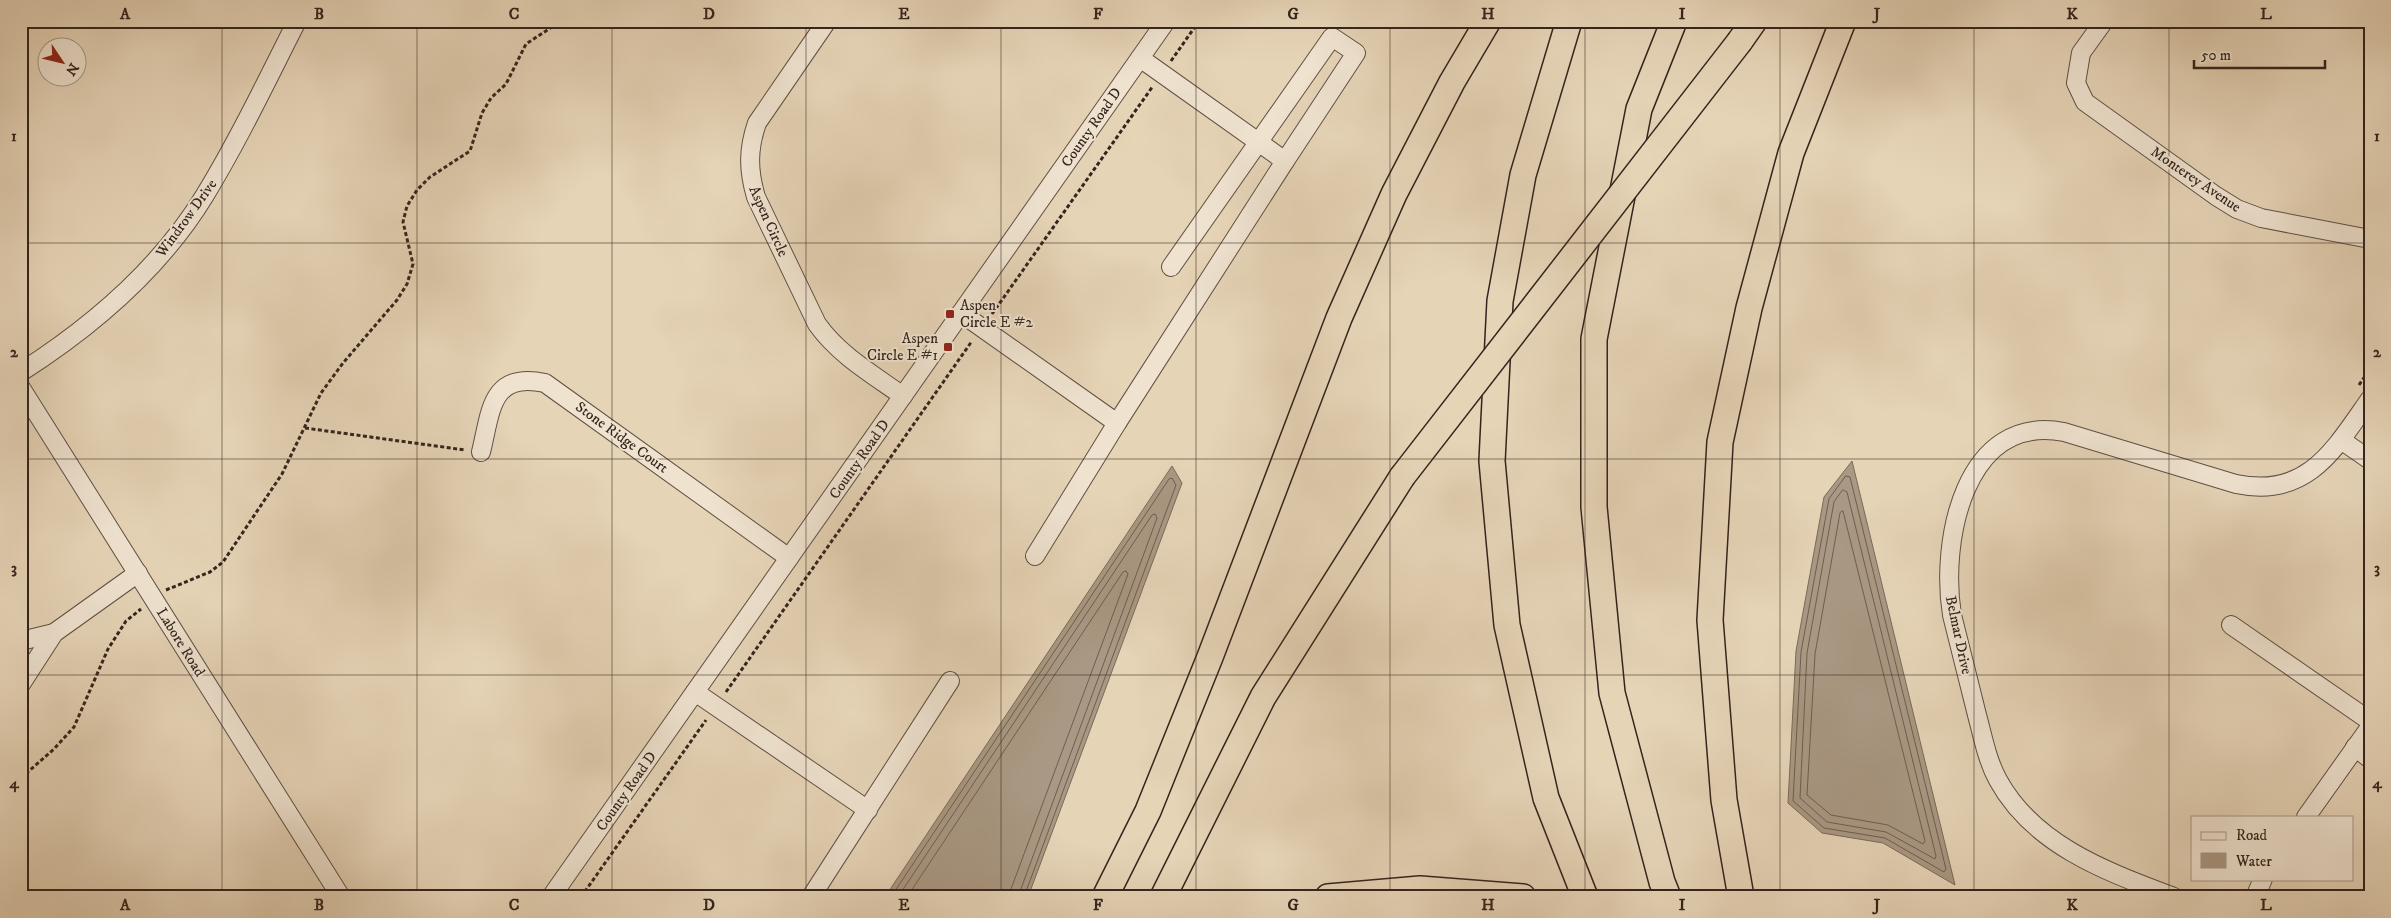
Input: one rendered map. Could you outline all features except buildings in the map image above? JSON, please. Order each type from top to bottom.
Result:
[{"type":"highway","points":[[1104,897],[1148,811],[1202,676],[1339,318],[1394,194],[1452,82],[1488,21]]},
{"type":"highway","points":[[1569,21],[1523,175],[1500,302],[1492,461],[1507,625],[1546,798],[1585,897]]},
{"type":"highway","points":[[1668,897],[1662,882],[1612,693],[1594,507],[1594,339],[1639,110],[1674,21]]},
{"type":"highway","points":[[1741,897],[1724,800],[1710,620],[1720,442],[1749,308],[1791,154],[1842,21]]},
{"type":"highway","points":[[1164,897],[1263,698],[1402,477],[1747,31]]},
{"type":"highway","points":[[1328,897],[1420,889],[1512,895]]},
{"type":"street","name":"Windrow Drive","points":[[21,372],[75,335],[112,305],[146,272],[177,235],[204,196],[232,148],[297,21]]},
{"type":"street","name":"Aspen Circle","points":[[827,21],[757,123],[751,141],[750,179],[756,197],[817,324],[829,341],[844,355],[903,396]]},
{"type":"street","name":"County Road D","points":[[551,897],[1166,21]]},
{"type":"street","name":"Monterey Avenue","points":[[2104,21],[2081,54],[2076,83],[2085,102],[2237,209],[2261,218],[2370,239]]},
{"type":"street","points":[[1035,556],[1117,423],[1356,53],[1332,37],[1172,267]]},
{"type":"street","points":[[1140,58],[1285,161]]},
{"type":"street","points":[[961,313],[1117,423]]},
{"type":"street","name":"Stone Ridge Court","points":[[481,452],[494,399],[504,389],[517,382],[531,380],[545,383],[789,558]]},
{"type":"street","name":"Labore Road","points":[[21,388],[341,897]]},
{"type":"street","name":"Belmar Drive","points":[[2174,897],[2101,867],[2048,837],[2021,813],[1997,778],[1987,754],[1952,615],[1949,595],[1948,568],[1951,538],[1958,512],[1969,484],[1987,455],[2000,443],[2014,435],[2031,430],[2048,429],[2064,432],[2254,488],[2282,485],[2308,474],[2324,460],[2341,440],[2370,399]]},
{"type":"street","points":[[2341,440],[2370,460]]},
{"type":"street","points":[[21,684],[54,633],[138,573]]},
{"type":"street","points":[[2230,625],[2370,721]]},
{"type":"street","points":[[21,640],[54,633]]},
{"type":"street","points":[[811,897],[950,681]]},
{"type":"street","points":[[695,692],[868,810]]},
{"type":"street","points":[[2307,816],[2370,726]]},
{"type":"street","points":[[2356,747],[2370,759]]},
{"type":"street","points":[[2255,897],[2264,880]]},
{"type":"path","points":[[21,778],[54,749],[74,727],[108,649],[126,621],[165,590],[210,572],[224,562],[282,474],[321,393],[343,363],[397,300],[407,284],[413,264],[403,222],[407,206],[430,177],[470,151],[482,113],[491,98],[506,84],[526,44],[561,21]]},
{"type":"path","points":[[581,897],[1199,21]]},
{"type":"path","points":[[305,428],[481,452]]},
{"type":"path","points":[[21,890],[27,897]]},
{"type":"water","points":[[1852,461],[1955,885],[1883,843],[1822,833],[1788,803],[1796,651],[1824,497]]},
{"type":"water","points":[[1172,466],[1182,483],[1028,897],[885,897]]},
{"type":"place","name":"Aspen Circle E #2","points":[[950,314]]},
{"type":"place","name":"Aspen Circle E #1","points":[[948,347]]}]
